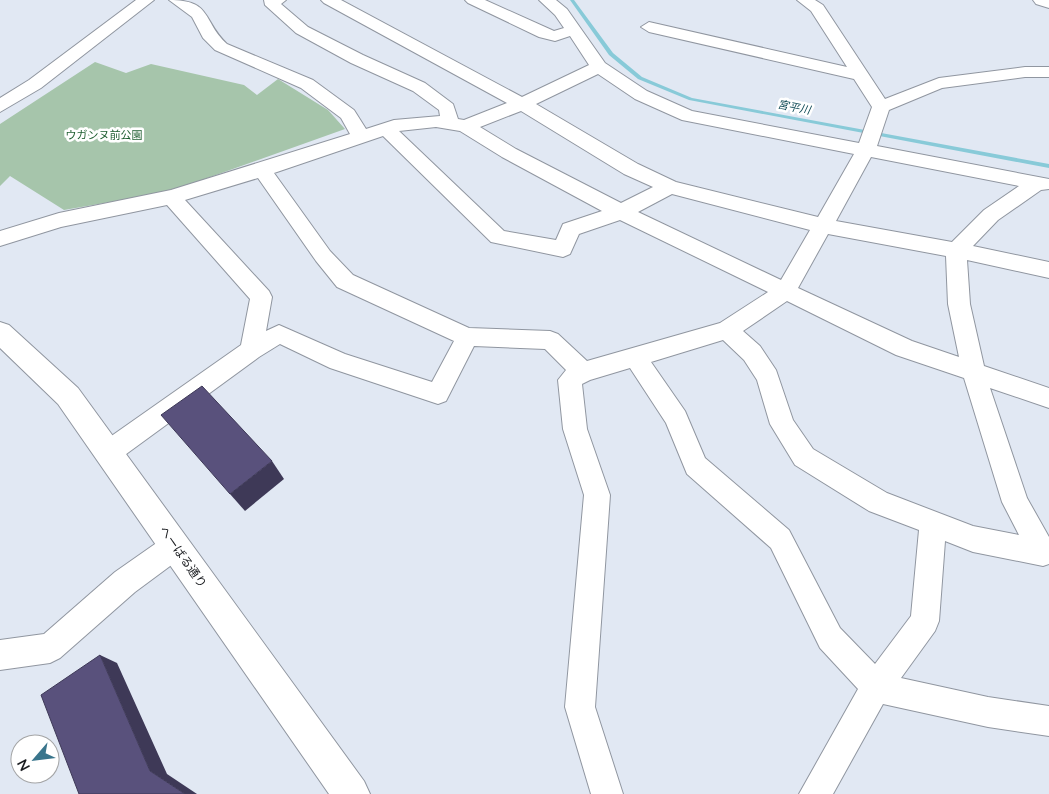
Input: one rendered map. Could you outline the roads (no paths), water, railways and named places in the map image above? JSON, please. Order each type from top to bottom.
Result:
[{"type":"main road","points":[[1042,0],[1049,3]]},
{"type":"main road","name":"へーばる通り","points":[[0,332],[68,396],[351,794]]},
{"type":"street","points":[[0,106],[35,84],[146,0]]},
{"type":"street","points":[[177,0],[199,14],[211,38],[221,47],[307,84],[348,114],[361,137]]},
{"type":"street","points":[[278,0],[270,2],[302,30],[357,59],[419,87],[447,108],[457,125]]},
{"type":"street","points":[[329,0],[522,104],[631,169],[670,187],[824,226],[956,250],[1049,270]]},
{"type":"street","points":[[474,0],[545,34],[555,36],[573,30]]},
{"type":"street","points":[[547,0],[561,12],[599,67],[641,94],[688,116],[870,139],[1043,184]]},
{"type":"street","points":[[804,0],[817,8],[881,107]]},
{"type":"street","points":[[649,27],[860,75]]},
{"type":"street","points":[[457,125],[522,104],[599,67]]},
{"type":"street","points":[[607,794],[580,707],[597,495],[575,429],[570,380],[584,372],[727,330],[785,292],[824,226],[870,139],[881,107],[939,83],[1025,72],[1049,72]]},
{"type":"street","points":[[0,239],[59,220],[171,197],[262,170],[385,128],[436,121],[457,125],[621,212],[904,348],[1049,398]]},
{"type":"street","points":[[385,128],[498,237],[563,249],[570,229],[621,212],[670,187]]},
{"type":"street","points":[[262,170],[323,256],[345,281],[466,337],[550,340],[584,372]]},
{"type":"street","points":[[727,330],[752,353],[768,377],[782,424],[804,457],[878,502],[933,524],[973,539],[1043,552],[1015,502],[974,373],[959,304],[956,250],[991,215],[1043,184]]},
{"type":"street","points":[[171,197],[261,297],[252,350]]},
{"type":"street","points":[[109,452],[252,350],[279,334],[338,361],[438,394],[466,337]]},
{"type":"street","points":[[635,357],[676,418],[696,466],[780,539],[830,638],[876,686],[988,712],[1049,721]]},
{"type":"street","points":[[815,794],[876,686],[925,620],[933,524]]},
{"type":"street","points":[[0,655],[50,648],[125,582],[175,546]]},
{"type":"waterway","name":"宮平川","points":[[572,0],[611,54],[640,78],[691,99],[1049,166]]},
{"type":"park label","name":"ウガンヌ前公園","points":[[104,135]]}]
